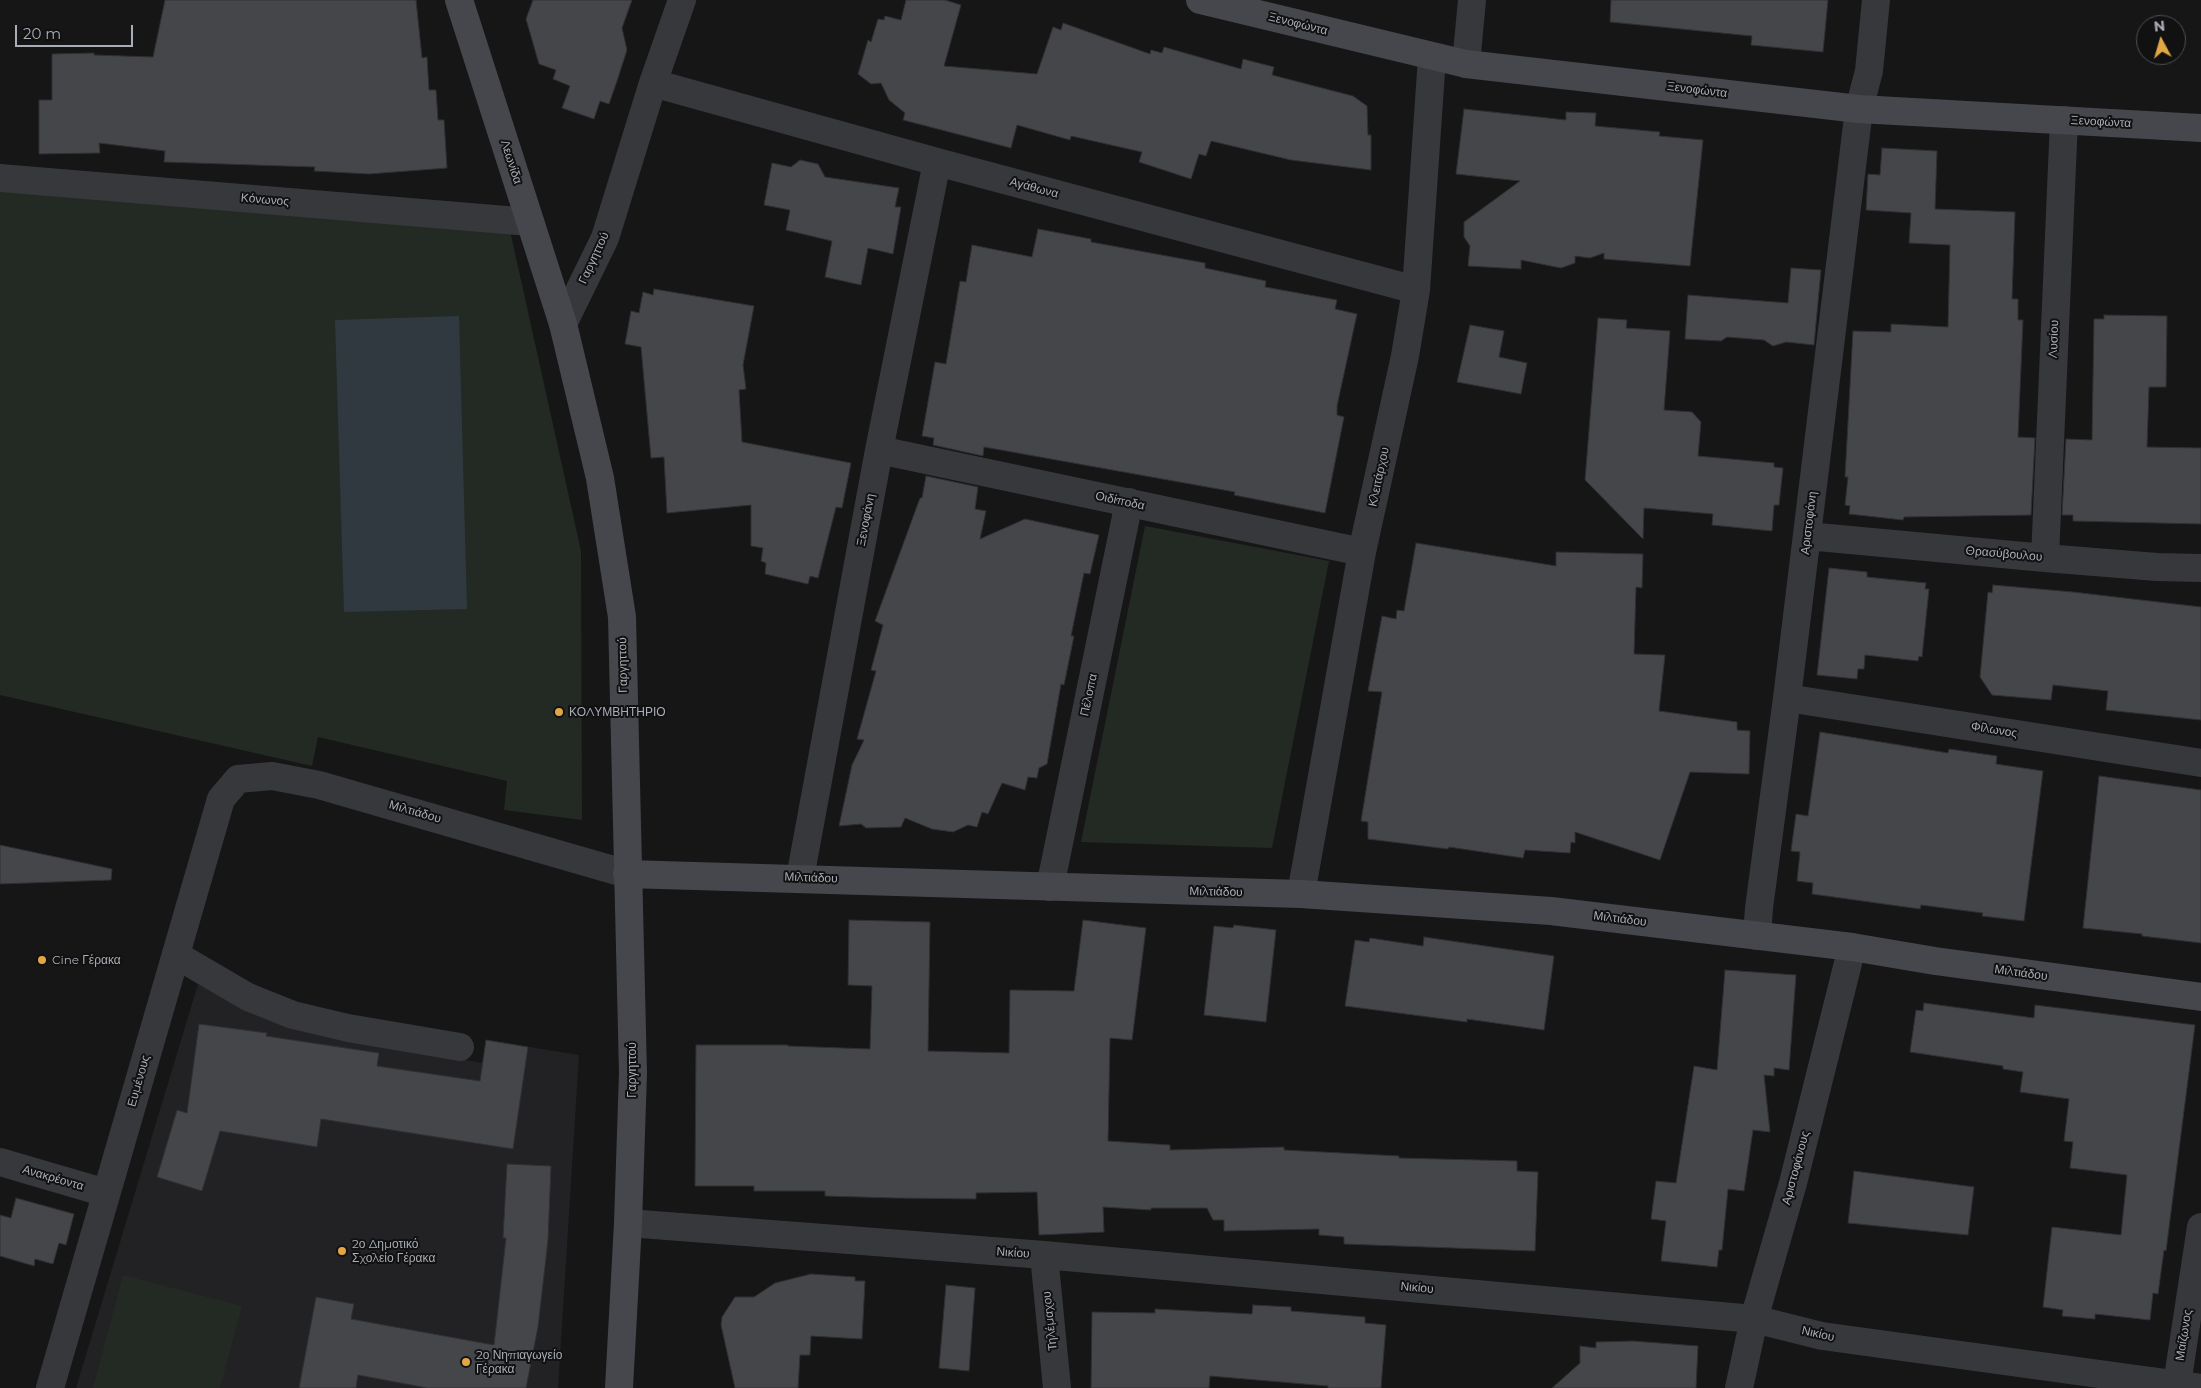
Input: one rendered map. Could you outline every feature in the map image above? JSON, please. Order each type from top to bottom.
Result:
[{"type":"street","name":"Λεωνίδα","points":[[459,0],[563,324]]},
{"type":"street","name":"Γαργηττού","points":[[618,1388],[628,1223],[633,1073],[622,617],[600,478],[563,324],[605,238],[652,83],[682,0]]},
{"type":"street","name":"Ξενοφώντα","points":[[1200,0],[1466,64],[1860,109],[2201,128]]},
{"type":"street","points":[[1466,64],[1472,0]]},
{"type":"street","points":[[1860,109],[1869,71],[1876,0]]},
{"type":"street","name":"Κλειτάρχου","points":[[1301,894],[1362,552],[1405,356],[1416,290],[1432,57]]},
{"type":"street","name":"Αγάθωνα","points":[[652,83],[937,162],[1416,290]]},
{"type":"street","name":"Αριστοφάνη","points":[[1757,936],[1860,109]]},
{"type":"street","name":"Λυσίου","points":[[2045,558],[2064,120]]},
{"type":"street","name":"Ξενοφάνη","points":[[800,878],[879,450],[937,162]]},
{"type":"street","name":"Κόνωνος","points":[[0,178],[530,222]]},
{"type":"street","name":"Οιδίποδα","points":[[879,450],[1362,552]]},
{"type":"street","name":"Πέλοπα","points":[[1050,887],[1129,502]]},
{"type":"street","name":"Θρασύβουλου","points":[[1807,536],[2045,558],[2158,567],[2201,568]]},
{"type":"street","name":"Φίλωνος","points":[[1787,698],[2201,763]]},
{"type":"street","name":"Μιλτιάδου","points":[[238,780],[272,776],[320,785],[627,874],[1301,894],[1551,911],[1852,947],[1935,962],[2201,997]]},
{"type":"street","name":"Ευμένους","points":[[50,1388],[221,799],[238,780]]},
{"type":"street","name":"Αριστοφάνους","points":[[1739,1388],[1754,1319],[1793,1183],[1852,947]]},
{"type":"street","points":[[176,955],[248,997],[293,1015],[348,1028],[460,1047]]},
{"type":"street","name":"Ανακρέοντα","points":[[0,1162],[106,1194]]},
{"type":"street","name":"Νικίου","points":[[628,1223],[1044,1255],[1754,1319],[1822,1336],[2189,1386]]},
{"type":"street","name":"Μαίζωνος","points":[[2189,1386],[2201,1226]]},
{"type":"street","name":"Τηλέμαχου","points":[[1044,1255],[1057,1388]]},
{"type":"shaded area","points":[[0,188],[509,226],[581,551],[582,820],[504,810],[507,781],[318,737],[312,766],[0,695]]},
{"type":"shaded area","points":[[459,316],[467,609],[344,612],[335,320]]},
{"type":"shaded area","points":[[1145,526],[1329,561],[1272,848],[1081,842]]},
{"type":"shaded area","name":"2ο Δημοτικό Σχολείο Γέρακα","points":[[198,984],[295,1026],[482,1063],[486,1040],[579,1055],[558,1388],[76,1388]]},
{"type":"shaded area","points":[[123,1275],[242,1306],[220,1388],[93,1388]]},
{"type":"building","points":[[165,0],[416,0],[422,58],[427,57],[429,90],[436,90],[438,120],[444,120],[447,168],[369,174],[314,171],[315,167],[164,162],[165,151],[99,143],[100,153],[39,154],[39,100],[52,100],[52,54],[94,53],[94,55],[153,57]]},
{"type":"building","points":[[533,0],[632,0],[622,28],[627,50],[609,104],[600,101],[594,119],[562,108],[570,86],[553,79],[556,70],[539,64],[526,19]]},
{"type":"building","points":[[906,0],[945,0],[961,5],[944,66],[1037,74],[1053,27],[1061,30],[1063,23],[1150,54],[1151,50],[1162,53],[1164,47],[1241,69],[1243,59],[1274,67],[1272,75],[1353,96],[1367,106],[1368,135],[1371,135],[1371,170],[1291,160],[1211,141],[1206,156],[1199,154],[1191,179],[1139,162],[1142,152],[1071,136],[1070,140],[1017,125],[1011,148],[903,120],[905,113],[889,100],[881,83],[871,84],[858,74],[868,40],[871,42],[878,19],[884,20],[885,16],[901,20]]},
{"type":"building","points":[[1611,0],[1828,0],[1823,52],[1751,45],[1752,36],[1610,22]]},
{"type":"building","points":[[1464,109],[1566,120],[1566,112],[1596,113],[1595,126],[1660,132],[1659,136],[1703,140],[1690,266],[1604,259],[1604,253],[1590,258],[1575,256],[1575,263],[1561,268],[1521,260],[1521,269],[1468,266],[1470,246],[1464,237],[1464,222],[1520,181],[1456,174]]},
{"type":"building","points":[[1882,148],[1937,151],[1935,209],[2015,212],[2012,299],[2018,299],[2018,320],[2023,320],[2018,437],[2035,438],[2031,515],[1904,517],[1903,520],[1849,514],[1850,506],[1845,505],[1848,477],[1845,477],[1853,331],[1891,332],[1891,324],[1948,327],[1950,245],[1909,243],[1911,213],[1866,210],[1868,174],[1880,175]]},
{"type":"building","points":[[800,160],[818,164],[825,177],[899,188],[895,207],[901,207],[893,254],[868,248],[861,285],[825,277],[832,241],[786,230],[790,210],[764,205],[772,163],[791,167]]},
{"type":"building","points":[[1038,229],[1091,239],[1091,242],[1205,263],[1205,268],[1266,281],[1265,287],[1337,300],[1335,309],[1357,314],[1337,406],[1337,415],[1344,417],[1325,513],[1234,495],[1235,492],[984,447],[983,456],[933,445],[934,438],[922,436],[935,362],[946,364],[960,281],[966,282],[972,245],[1032,257]]},
{"type":"building","points":[[1791,268],[1821,270],[1814,345],[1786,342],[1773,346],[1764,340],[1727,337],[1721,341],[1685,339],[1688,295],[1788,303]]},
{"type":"building","points":[[654,289],[754,306],[743,365],[746,389],[739,390],[742,442],[851,463],[842,508],[836,507],[818,578],[810,576],[808,584],[765,574],[766,563],[761,561],[763,548],[751,546],[751,505],[667,513],[664,457],[651,458],[641,347],[625,344],[631,311],[639,313],[643,292],[653,295]]},
{"type":"building","points":[[2104,315],[2167,316],[2166,387],[2149,387],[2147,447],[2201,448],[2201,524],[2073,521],[2073,515],[2062,515],[2066,439],[2092,440],[2094,319],[2104,319]]},
{"type":"building","points":[[1598,318],[1627,320],[1626,328],[1670,331],[1664,410],[1692,412],[1701,422],[1698,456],[1774,463],[1774,467],[1783,468],[1779,505],[1774,505],[1772,531],[1712,525],[1713,514],[1644,508],[1643,539],[1585,480]]},
{"type":"building","points":[[1470,325],[1504,331],[1499,357],[1527,363],[1521,394],[1457,382]]},
{"type":"building","points":[[926,476],[978,487],[975,509],[986,511],[980,539],[1025,519],[1099,535],[1090,574],[1084,573],[1071,636],[1074,636],[1064,685],[1061,684],[1047,764],[1039,768],[1037,778],[1028,777],[1025,790],[1002,783],[988,814],[982,812],[977,827],[968,825],[953,832],[932,829],[905,818],[901,827],[866,828],[861,824],[839,826],[852,765],[864,740],[857,739],[876,671],[871,670],[883,625],[875,621],[920,498],[922,498]]},
{"type":"building","points":[[1416,543],[1556,566],[1556,552],[1643,554],[1642,588],[1636,587],[1634,654],[1665,655],[1659,711],[1737,722],[1737,730],[1750,731],[1749,774],[1690,772],[1660,860],[1575,832],[1575,843],[1571,842],[1570,853],[1525,850],[1523,858],[1449,847],[1448,849],[1368,839],[1368,822],[1361,821],[1382,692],[1368,691],[1382,616],[1396,619],[1397,610],[1404,611]]},
{"type":"building","points":[[1829,568],[1867,572],[1867,577],[1926,583],[1925,589],[1929,589],[1922,657],[1919,656],[1918,661],[1865,655],[1864,669],[1858,669],[1857,679],[1817,675]]},
{"type":"building","points":[[1993,585],[2201,607],[2201,720],[2106,710],[2108,691],[2053,685],[2051,700],[1992,695],[1980,677],[1988,592],[1992,593]]},
{"type":"building","points":[[1820,732],[1948,753],[1949,749],[1997,756],[1996,764],[2043,771],[2024,921],[1982,916],[1983,913],[1921,905],[1920,909],[1812,894],[1813,883],[1797,881],[1800,852],[1791,851],[1796,814],[1808,816]]},
{"type":"building","points":[[2099,776],[2201,790],[2201,943],[2083,928]]},
{"type":"building","points":[[0,845],[112,869],[111,880],[0,884]]},
{"type":"building","points":[[849,920],[930,922],[928,1051],[1009,1053],[1010,990],[1074,991],[1083,920],[1146,928],[1132,1040],[1110,1038],[1108,1141],[1170,1145],[1170,1150],[1284,1147],[1284,1150],[1399,1156],[1399,1158],[1517,1161],[1517,1171],[1538,1172],[1535,1251],[1344,1244],[1344,1237],[1319,1235],[1319,1229],[1224,1231],[1224,1220],[1213,1220],[1207,1208],[1151,1208],[1151,1210],[1103,1207],[1104,1232],[1039,1235],[1037,1192],[976,1193],[976,1199],[895,1198],[825,1196],[825,1191],[754,1191],[754,1186],[695,1186],[696,1045],[788,1045],[870,1049],[872,986],[848,985]]},
{"type":"building","points":[[1234,925],[1276,930],[1266,1022],[1204,1015],[1214,926],[1233,928]]},
{"type":"building","points":[[1424,937],[1554,956],[1544,1030],[1467,1019],[1467,1022],[1345,1006],[1355,940],[1369,942],[1370,938],[1423,946]]},
{"type":"building","points":[[1725,970],[1796,975],[1789,1070],[1774,1068],[1774,1076],[1764,1075],[1770,1132],[1753,1130],[1744,1191],[1728,1189],[1722,1250],[1719,1250],[1717,1267],[1661,1261],[1666,1221],[1651,1219],[1656,1181],[1676,1183],[1694,1066],[1717,1070]]},
{"type":"building","points":[[1924,1003],[2034,1018],[2035,1005],[2195,1025],[2166,1251],[2164,1250],[2158,1294],[2153,1293],[2150,1320],[2095,1314],[2095,1319],[2062,1316],[2063,1310],[2043,1307],[2052,1227],[2121,1235],[2127,1175],[2070,1168],[2073,1142],[2064,1141],[2069,1099],[2020,1092],[2023,1072],[2003,1069],[2003,1066],[1910,1052],[1916,1010],[1923,1011]]},
{"type":"building","points":[[199,1024],[267,1033],[266,1036],[379,1053],[377,1066],[480,1081],[486,1040],[528,1047],[513,1149],[321,1119],[317,1147],[220,1131],[202,1191],[157,1177],[177,1110],[187,1113]]},
{"type":"building","points":[[507,1164],[551,1166],[548,1240],[538,1327],[526,1388],[427,1388],[358,1375],[356,1388],[299,1388],[316,1297],[354,1304],[351,1319],[494,1345],[506,1238],[503,1238]]},
{"type":"building","points":[[1854,1171],[1974,1187],[1968,1235],[1848,1223]]},
{"type":"building","points":[[16,1198],[74,1214],[66,1245],[59,1243],[53,1264],[35,1259],[34,1266],[0,1256],[0,1215],[11,1218]]},
{"type":"building","points":[[811,1274],[855,1277],[855,1281],[865,1281],[862,1339],[811,1336],[810,1355],[800,1355],[798,1388],[735,1388],[721,1325],[722,1317],[735,1297],[754,1297],[775,1283]]},
{"type":"building","points":[[946,1285],[975,1288],[969,1371],[939,1368]]},
{"type":"building","points":[[1253,1305],[1291,1307],[1291,1311],[1365,1317],[1365,1323],[1386,1325],[1381,1388],[1328,1388],[1328,1386],[1210,1376],[1209,1388],[1091,1388],[1092,1312],[1155,1313],[1155,1309],[1252,1314]]},
{"type":"building","points":[[1633,1341],[1698,1346],[1696,1388],[1552,1388],[1580,1363],[1580,1346],[1596,1348],[1596,1342]]},
{"type":"place","name":"ΚΟΛΥΜΒΗΤΗΡΙΟ","points":[[559,712]]},
{"type":"place","name":"Cine Γέρακα","points":[[42,960]]},
{"type":"place","name":"2ο Δημοτικό Σχολείο Γέρακα","points":[[342,1251]]},
{"type":"place","name":"2ο Νηπιαγωγείο Γέρακα","points":[[466,1362]]}]
